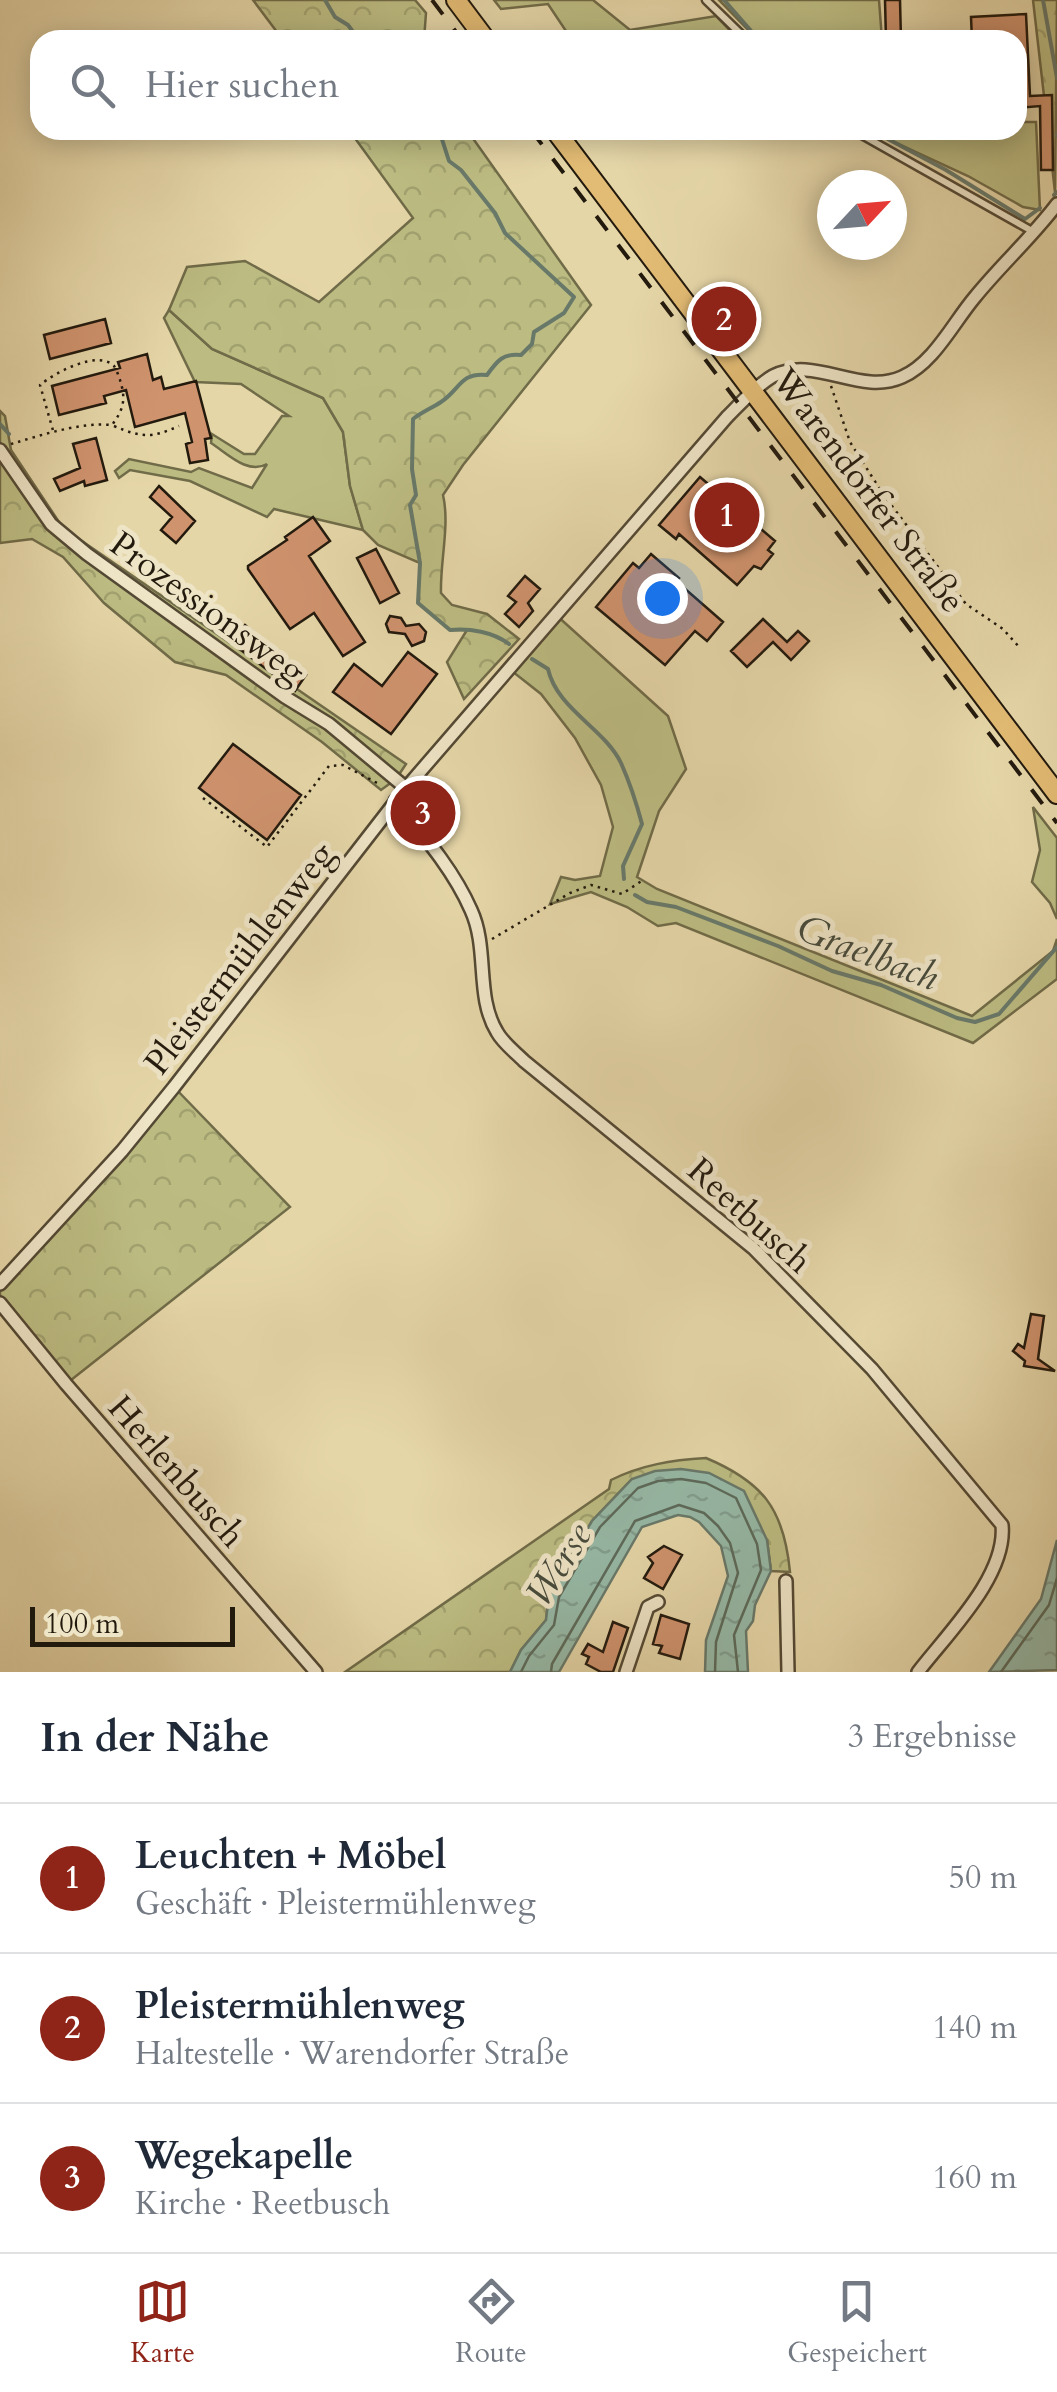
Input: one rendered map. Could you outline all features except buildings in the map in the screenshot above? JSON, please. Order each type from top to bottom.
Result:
[{"type":"main road","points":[[456,0],[478,30]]},
{"type":"main road","name":"Warendorfer Straße","points":[[562,140],[1057,794]]},
{"type":"street","name":"Pleistermühlenweg","points":[[0,1284],[122,1151],[174,1087],[395,801],[401,784],[726,417],[774,376],[793,370],[868,382],[888,381],[919,367],[1057,204]]},
{"type":"street","name":"Prozessionsweg","points":[[0,449],[51,524],[86,554],[285,697],[329,724],[401,784]]},
{"type":"street","name":"Reetbusch","points":[[395,801],[446,864],[472,911],[482,945],[486,1003],[497,1033],[524,1061],[753,1248],[872,1369],[1002,1526],[1001,1550],[987,1582],[918,1672]]},
{"type":"street","name":"Herlenbusch","points":[[0,1303],[316,1672]]},
{"type":"street","points":[[786,1581],[788,1672]]},
{"type":"street","points":[[626,1672],[648,1608],[658,1602]]},
{"type":"lane","points":[[706,0],[737,30]]},
{"type":"lane","points":[[871,140],[1032,231]]},
{"type":"path","points":[[54,434],[40,385],[56,372],[83,363],[108,362],[115,366],[125,394],[124,408],[112,425]]},
{"type":"path","points":[[832,374],[836,409],[850,442],[883,494],[966,604],[1003,629],[1020,648]]},
{"type":"path","points":[[0,449],[95,423],[156,436],[179,426]]},
{"type":"path","points":[[203,798],[267,847],[328,766],[343,765],[376,785],[401,784]]},
{"type":"path","points":[[482,945],[570,893],[591,885],[622,894],[643,880]]},
{"type":"green space","points":[[253,0],[415,0],[426,13],[425,30],[276,30]]},
{"type":"green space","points":[[494,0],[593,0],[630,30],[565,30],[548,4],[501,9]]},
{"type":"green space","points":[[719,0],[879,0],[881,30],[748,30]]},
{"type":"green space","points":[[1033,0],[1057,0],[1055,192]]},
{"type":"green space","points":[[716,16],[729,30],[630,30]]},
{"type":"green space","points":[[1027,122],[1036,122],[1040,210],[1023,207],[890,140],[1027,140]]},
{"type":"green space","points":[[356,140],[474,140],[591,305],[443,495],[446,518],[441,593],[452,605],[487,614],[519,639],[464,699],[447,662],[467,630],[450,630],[418,603],[420,563],[378,545],[363,530],[350,486],[343,432],[323,398],[212,349],[169,310],[187,267],[245,261],[319,302],[413,218]]},
{"type":"green space","points":[[169,310],[212,349],[323,398],[343,432],[350,486],[363,530],[274,509],[267,517],[190,481],[130,470],[119,478],[115,471],[129,459],[191,472],[199,468],[252,488],[267,464],[253,467],[238,462],[211,443],[212,434],[244,454],[255,454],[282,416],[289,416],[241,384],[195,382],[164,318]]},
{"type":"green space","points":[[0,411],[5,416],[11,450],[63,528],[406,764],[396,779],[381,790],[322,742],[226,675],[175,662],[104,603],[63,557],[32,539],[0,543]]},
{"type":"green space","points":[[555,614],[668,716],[686,769],[659,811],[637,877],[657,889],[972,1016],[1053,951],[1057,939],[1057,979],[973,1043],[676,923],[658,926],[591,892],[550,904],[561,877],[575,880],[600,876],[613,827],[601,785],[575,738],[541,694],[508,668]]},
{"type":"green space","points":[[1033,807],[1057,838],[1057,919],[1050,903],[1032,882],[1040,850]]},
{"type":"green space","points":[[174,1087],[290,1207],[66,1384],[0,1303],[0,1285]]},
{"type":"green space","points":[[706,1458],[742,1477],[767,1500],[782,1531],[790,1572],[771,1571],[767,1540],[632,1479],[592,1521],[549,1594],[546,1620],[521,1650],[510,1672],[345,1672],[609,1489],[611,1480],[657,1464]]},
{"type":"water","points":[[655,1471],[709,1473],[744,1491],[767,1540],[771,1571],[746,1631],[748,1672],[705,1672],[706,1640],[728,1576],[721,1546],[699,1522],[678,1515],[642,1527],[559,1672],[510,1672],[521,1650],[546,1620],[549,1595],[592,1521],[632,1479]]},
{"type":"water","points":[[1057,1540],[1057,1670],[989,1672],[1041,1599]]},
{"type":"waterway","name":"Graelbach","points":[[325,0],[335,17],[352,30]]},
{"type":"waterway","points":[[724,0],[750,30]]},
{"type":"waterway","points":[[1043,0],[1057,78]]},
{"type":"waterway","name":"Graelbach","points":[[442,140],[449,161],[461,170],[495,213],[505,233],[574,297],[564,313],[534,332],[532,344],[521,355],[501,359],[487,375],[471,376],[413,419],[416,495],[410,505],[420,563],[418,603],[450,630],[481,632],[509,644]]},
{"type":"waterway","points":[[890,140],[1025,219],[1040,208]]},
{"type":"waterway","points":[[1054,195],[1057,192]]},
{"type":"waterway","points":[[0,424],[9,434]]},
{"type":"waterway","name":"Graelbach","points":[[532,659],[548,669],[561,696],[604,739],[624,770],[642,824],[623,866],[624,879]]},
{"type":"waterway","name":"Graelbach","points":[[635,895],[647,902],[676,907],[832,971],[881,985],[975,1022],[999,1014],[1057,947]]},
{"type":"railway","points":[[432,0],[454,30]]},
{"type":"railway","points":[[539,140],[1057,823]]},
{"type":"place","name":"Pleistermühlenweg","points":[[724,319]]},
{"type":"place","name":"Leuchten + Möbel","points":[[727,515]]},
{"type":"place","name":"Wegekapelle","points":[[423,813]]},
{"type":"water label","name":"Werse","points":[[558,1564]]}]
